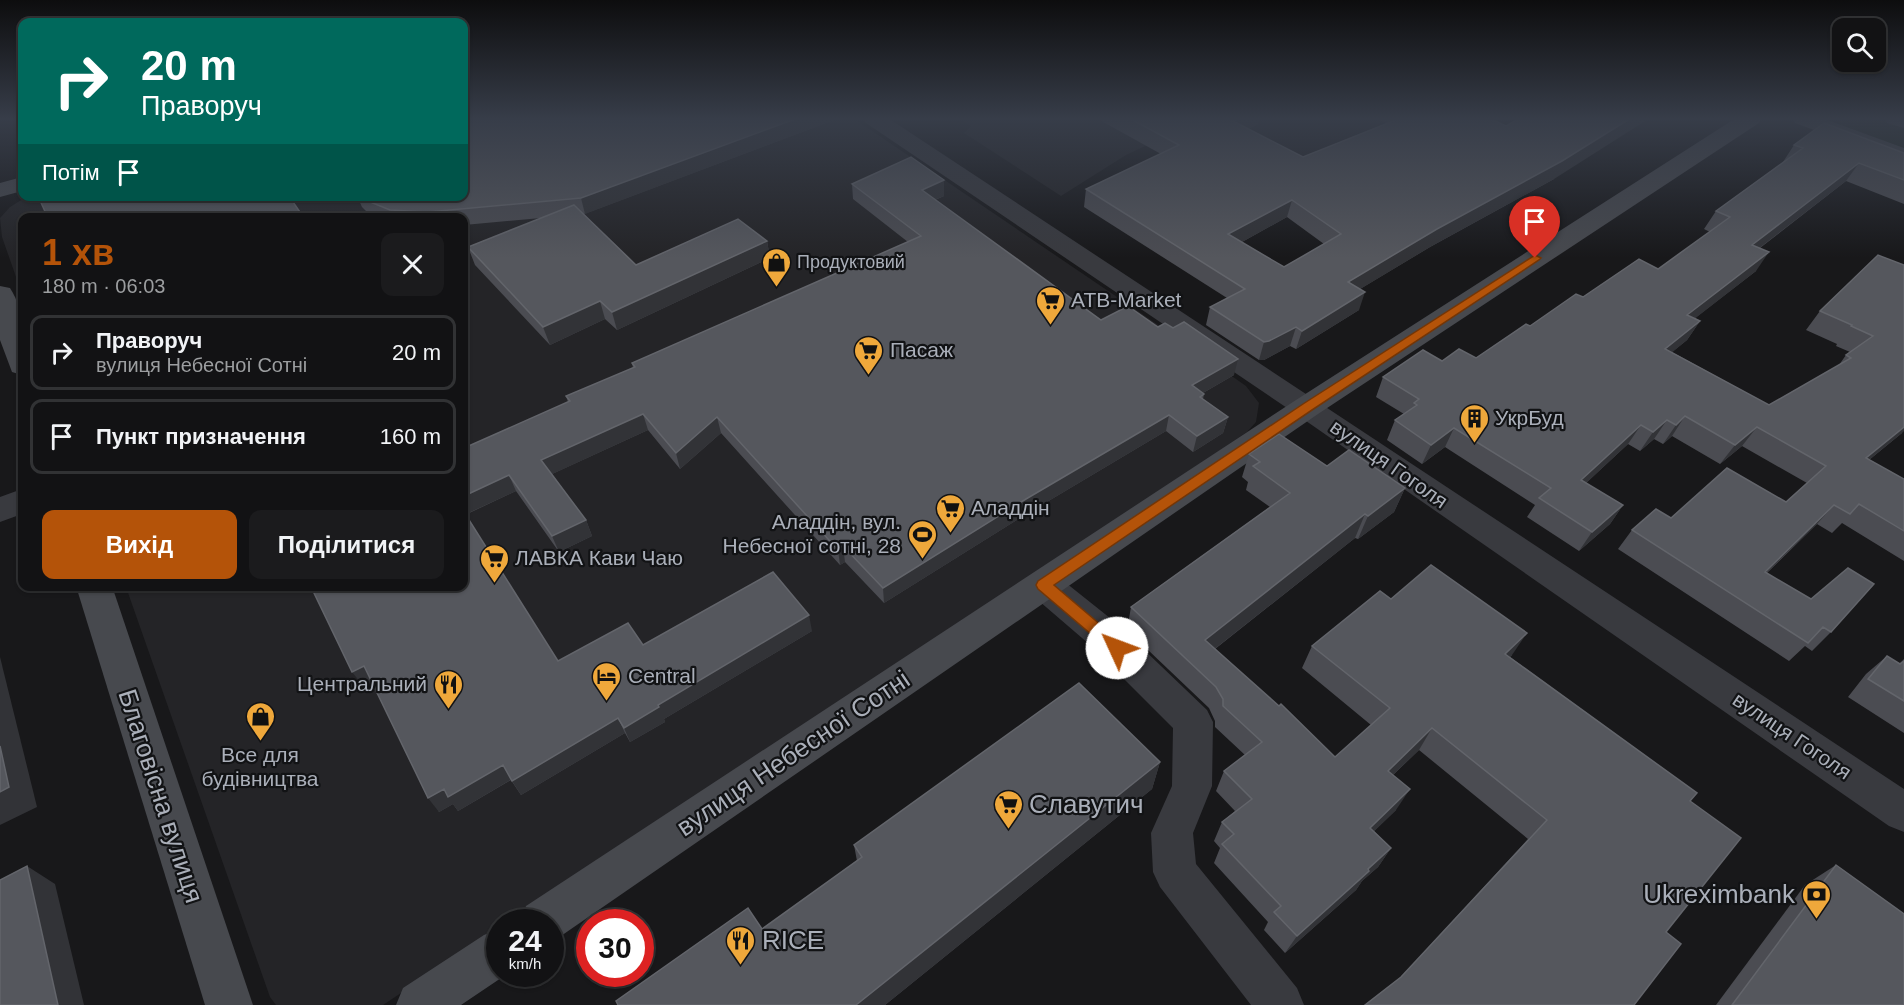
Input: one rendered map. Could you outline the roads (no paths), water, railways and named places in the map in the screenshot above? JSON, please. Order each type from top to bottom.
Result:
[{"type":"street","name":"вулиця Гоголя","points":[[944,165],[1307,407],[1455,510],[1904,812]]},
{"type":"street","name":"вулиця Небесної Сотні","points":[[561,909],[1307,407],[1679,165]]},
{"type":"street","points":[[0,190],[18,185]]},
{"type":"street","points":[[0,294],[18,352]]},
{"type":"street","points":[[0,510],[18,503]]},
{"type":"street","points":[[1044,585],[1102,633],[1193,722],[1192,786],[1172,832],[1175,872],[1280,1005]]},
{"type":"street","name":"Благовісна вулиця","points":[[96,591],[229,1005]]},
{"type":"street","points":[[420,1005],[486,960]]},
{"type":"place","name":"Продуктовий","points":[[776,288]]},
{"type":"place","name":"ATB-Market","points":[[1050,326]]},
{"type":"place","name":"Пасаж","points":[[869,376]]},
{"type":"place","name":"УкрБуд","points":[[1474,444]]},
{"type":"place","name":"Аладдін","points":[[950,534]]},
{"type":"place","name":"Аладдін, вул. Небесної сотні, 28","points":[[922,560]]},
{"type":"place","name":"ЛАВКА Кави Чаю","points":[[494,584]]},
{"type":"place","name":"Central","points":[[607,702]]},
{"type":"place","name":"Центральний","points":[[448,710]]},
{"type":"place","name":"Все для будівництва","points":[[260,742]]},
{"type":"place","name":"Славутич","points":[[1008,830]]},
{"type":"place","name":"Ukreximbank","points":[[1816,920]]},
{"type":"place","name":"RICE","points":[[741,966]]}]
